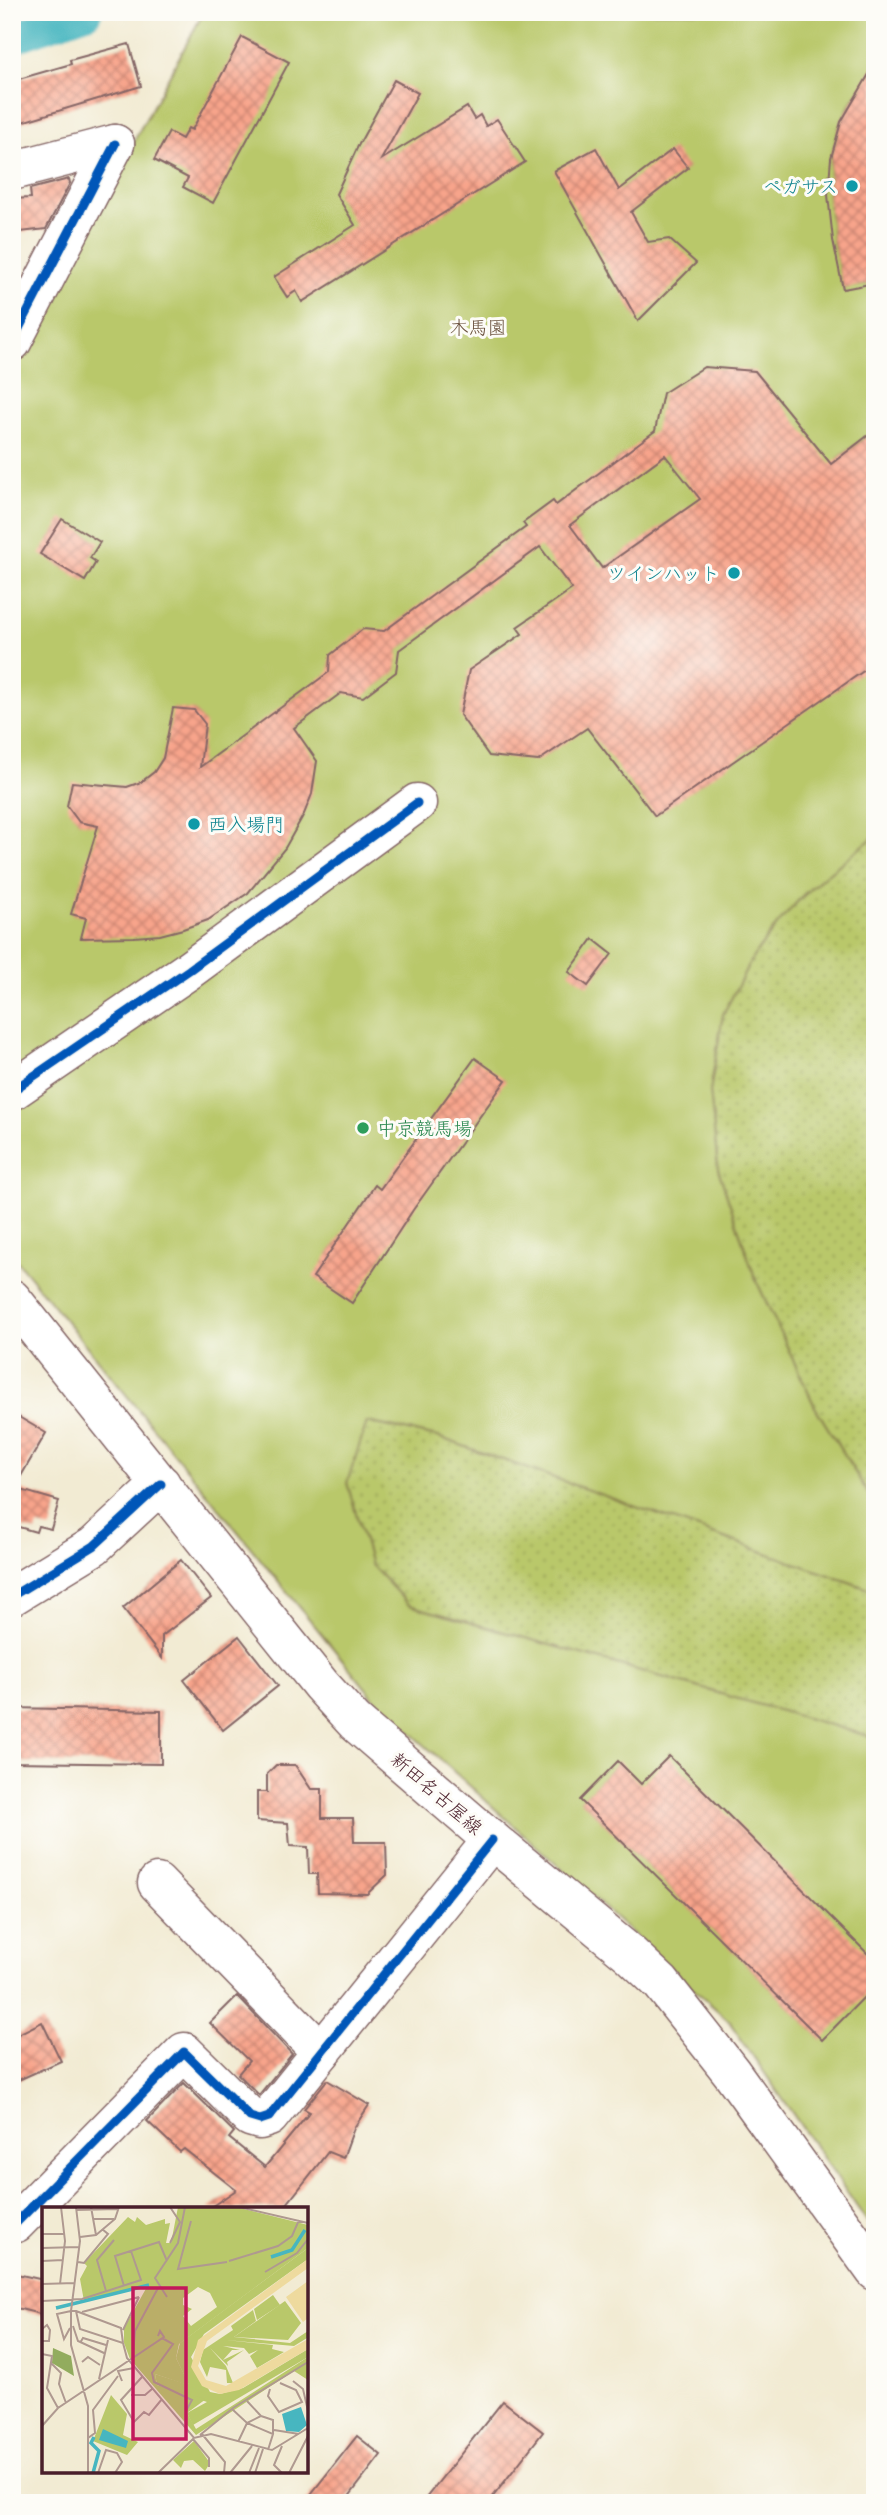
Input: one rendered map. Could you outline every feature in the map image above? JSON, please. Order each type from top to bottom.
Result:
[{"type":"street","points":[[12,171],[115,144],[12,342]]},
{"type":"street","points":[[12,1091],[189,970],[417,803]]},
{"type":"street","name":"新田名古屋線","points":[[18,1318],[160,1484],[321,1685],[355,1722],[661,1983],[732,2073],[875,2271]]},
{"type":"street","points":[[12,1596],[94,1546],[160,1484]]},
{"type":"street","points":[[12,2218],[16,2224],[184,2052],[250,2117],[270,2117],[492,1840]]},
{"type":"street","points":[[156,1883],[321,2052]]},
{"type":"green space","name":"中京競馬場","points":[[206,12],[875,12],[875,69],[841,122],[831,158],[828,195],[833,240],[843,288],[875,283],[875,430],[839,458],[875,504],[875,836],[803,895],[753,957],[723,1014],[710,1091],[718,1169],[755,1278],[815,1407],[875,1505],[875,1591],[438,1437],[367,1422],[347,1483],[371,1565],[409,1605],[875,1738],[875,2233],[728,2020],[377,1702],[12,1255],[12,366]]},
{"type":"green space","points":[[875,836],[875,1505],[815,1407],[755,1278],[718,1169],[710,1091],[723,1014],[753,957],[788,911],[822,878]]},
{"type":"green space","points":[[366,1422],[438,1437],[875,1591],[875,1738],[409,1605],[371,1565],[347,1483]]},
{"type":"building","points":[[242,37],[289,62],[213,203],[183,187],[188,178],[154,160],[169,132],[182,139],[188,128],[192,130]]},
{"type":"building","points":[[129,44],[141,86],[12,125],[12,81],[71,64],[70,60]]},
{"type":"building","name":"ペガサス","points":[[875,64],[875,283],[843,289],[833,240],[828,195],[831,158],[841,122]]},
{"type":"building","points":[[394,80],[418,93],[381,160],[467,107],[474,119],[480,115],[486,126],[497,119],[525,162],[302,302],[296,291],[287,297],[274,277],[355,225],[336,194],[358,146]]},
{"type":"building","points":[[596,148],[619,190],[673,149],[688,168],[631,212],[648,242],[669,239],[696,263],[638,321],[554,171]]},
{"type":"building","points":[[69,179],[70,183],[46,229],[12,233],[12,199],[31,198],[30,189]]},
{"type":"building","name":"ツインハット","points":[[704,367],[755,371],[831,464],[875,430],[875,663],[655,816],[587,728],[538,761],[489,756],[460,715],[469,670],[522,634],[517,627],[572,589],[540,547],[399,650],[396,672],[363,697],[341,693],[294,728],[317,761],[312,794],[285,848],[248,893],[208,920],[183,929],[160,935],[81,938],[86,918],[71,914],[98,826],[79,822],[67,806],[72,782],[127,787],[141,782],[154,772],[163,758],[173,708],[194,710],[205,724],[200,767],[329,672],[330,655],[363,629],[384,631],[526,527],[523,523],[553,501],[556,505],[655,431],[663,393]],"holes":[[[665,455],[700,499],[602,568],[570,525]]]},
{"type":"building","points":[[62,519],[100,542],[90,558],[96,562],[85,581],[40,554]]},
{"type":"building","points":[[593,939],[612,954],[588,986],[569,972]]},
{"type":"building","points":[[475,1058],[506,1080],[413,1210],[352,1303],[313,1277],[375,1185],[380,1189]]},
{"type":"building","points":[[12,1413],[46,1433],[14,1488],[59,1501],[51,1529],[38,1526],[36,1532],[12,1525]]},
{"type":"building","points":[[181,1560],[211,1598],[162,1636],[162,1658],[123,1608]]},
{"type":"building","points":[[239,1636],[278,1686],[223,1730],[184,1680]]},
{"type":"building","points":[[12,1708],[161,1711],[161,1764],[12,1762]]},
{"type":"building","points":[[669,1756],[875,1961],[875,1986],[822,2040],[580,1800],[618,1761],[641,1784]]},
{"type":"building","points":[[276,1765],[295,1765],[311,1789],[322,1789],[322,1818],[353,1818],[354,1842],[386,1842],[387,1875],[367,1894],[318,1893],[317,1874],[309,1874],[308,1847],[290,1846],[288,1823],[257,1821],[257,1792],[267,1792],[267,1774]]},
{"type":"building","points":[[237,1996],[292,2054],[259,2095],[238,2074],[249,2061],[210,2023]]},
{"type":"building","points":[[42,2022],[61,2061],[12,2083],[12,2037]]},
{"type":"building","points":[[327,2080],[369,2105],[354,2128],[343,2158],[328,2152],[285,2207],[211,2207],[236,2190],[184,2149],[180,2152],[147,2121],[184,2083],[234,2132],[229,2138],[265,2167],[310,2112],[304,2109]]},
{"type":"building","points":[[12,2273],[42,2280],[42,2314],[12,2307]]},
{"type":"building","points":[[503,2401],[543,2432],[488,2503],[422,2503]]},
{"type":"building","points":[[357,2436],[381,2455],[344,2503],[304,2503]]},
{"type":"waterway","points":[[12,38],[86,12]]},
{"type":"cycle path","points":[[12,342],[115,144]]},
{"type":"cycle path","points":[[12,1091],[189,970],[417,803]]},
{"type":"cycle path","points":[[12,1596],[94,1546],[161,1484]]},
{"type":"cycle path","points":[[12,2218],[16,2223],[184,2052],[250,2117],[260,2120],[269,2117],[492,1840]]},
{"type":"place","name":"ペガサス","points":[[852,186]]},
{"type":"place","name":"ツインハット","points":[[734,573]]},
{"type":"place","name":"西入場門","points":[[194,824]]},
{"type":"place","name":"中京競馬場","points":[[363,1128]]},
{"type":"park label","name":"木馬園","points":[[478,327]]}]
